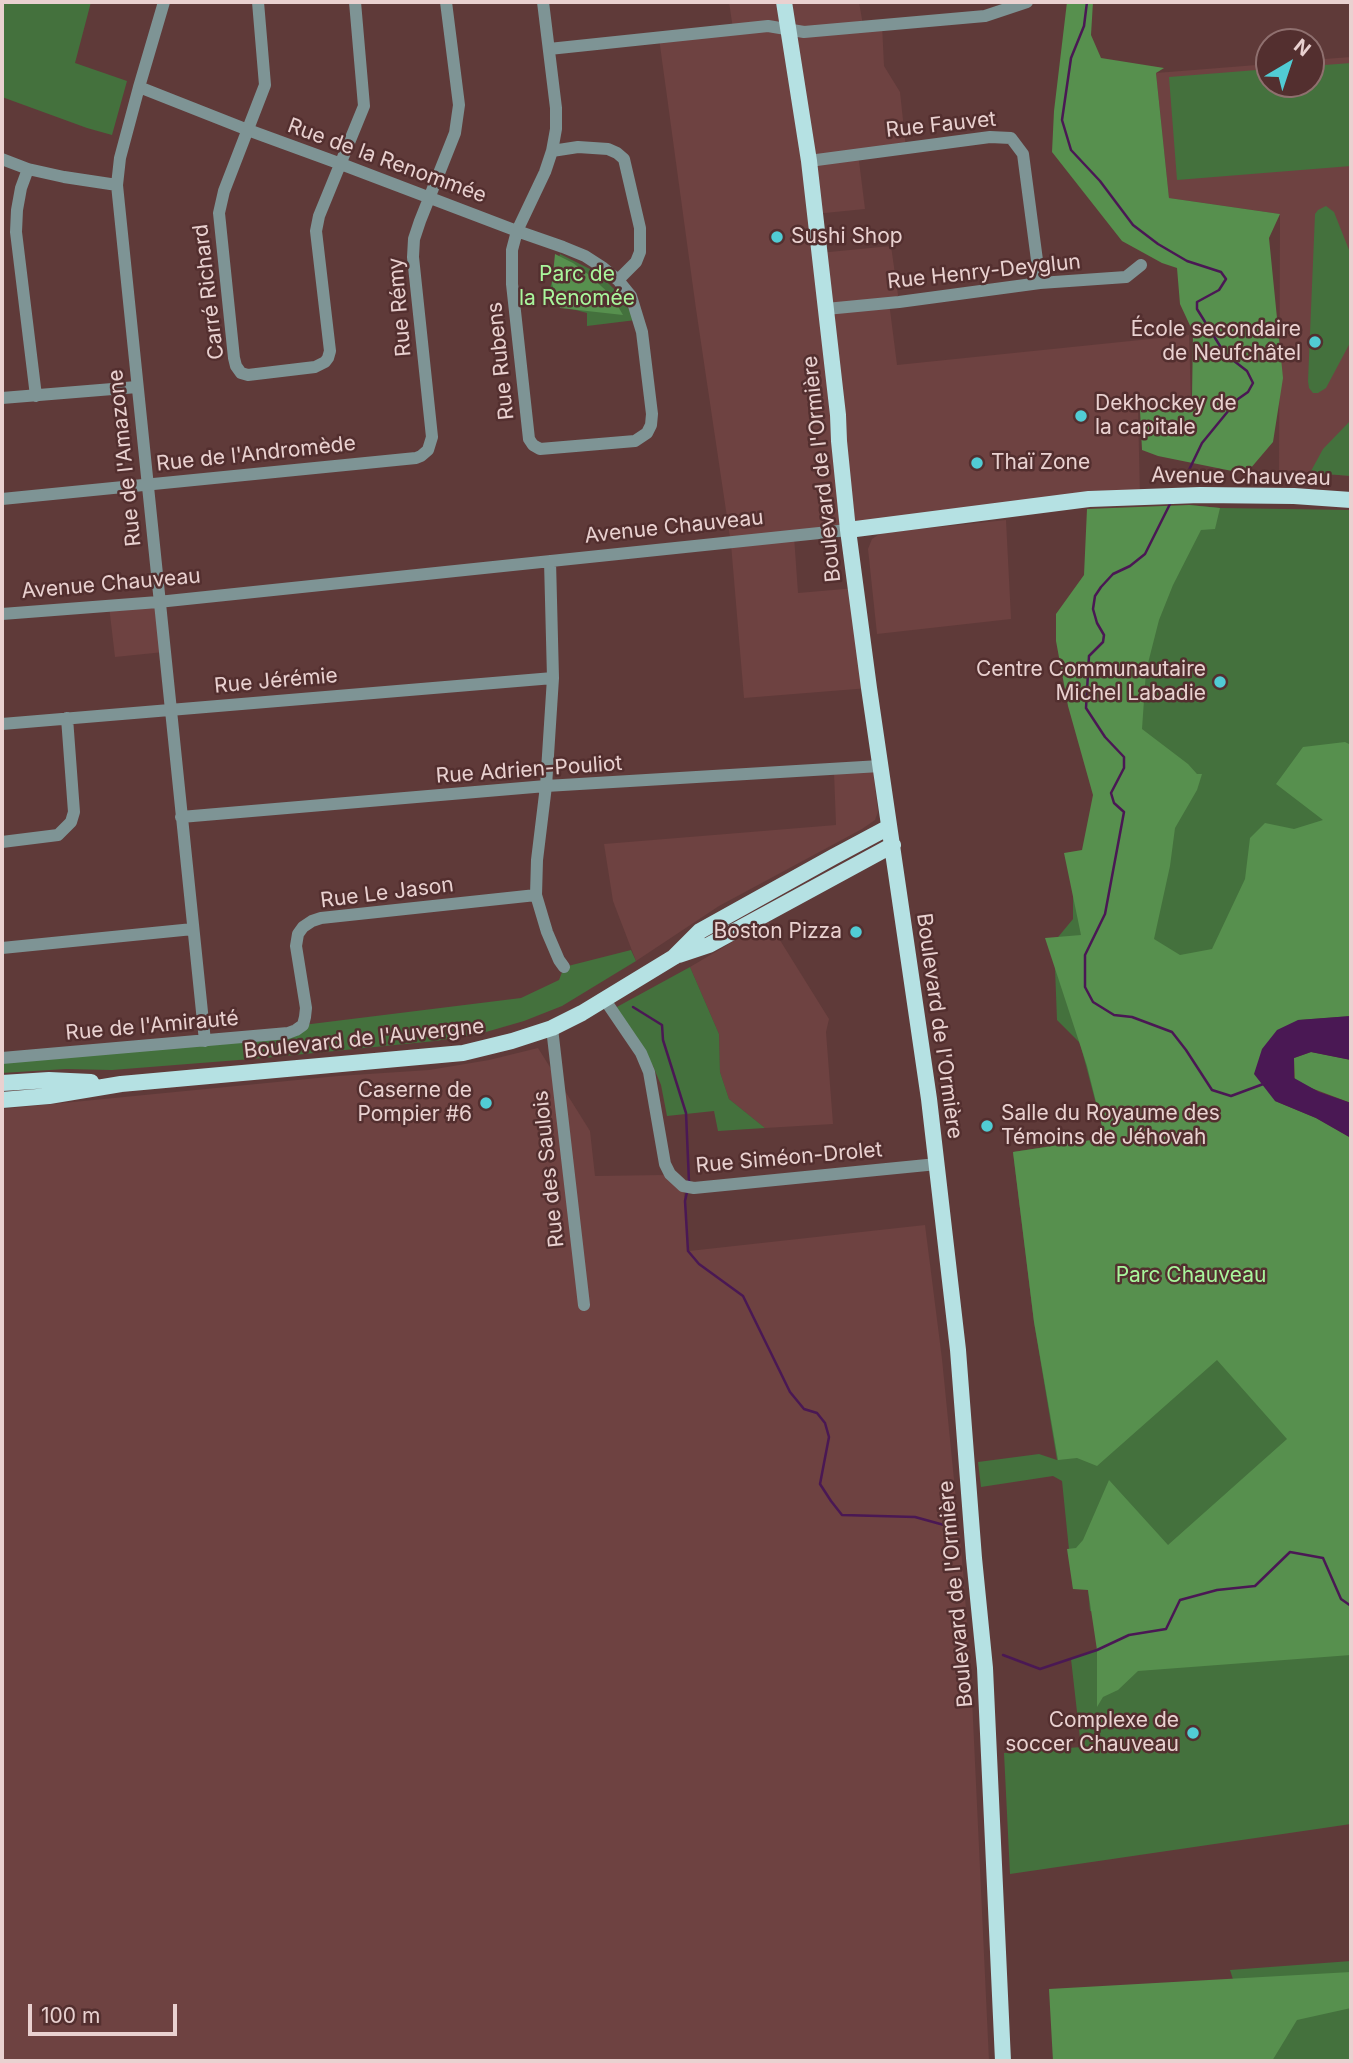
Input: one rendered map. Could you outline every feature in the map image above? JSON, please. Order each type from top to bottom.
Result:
[{"type":"main road","name":"Boulevard de l'Ormière","points":[[784,2],[809,160],[827,309],[848,530],[937,1164],[958,1350],[985,1668],[1003,2061]]},
{"type":"main road","name":"Avenue Chauveau","points":[[848,530],[1101,498],[1227,495],[1351,500]]},
{"type":"main road","name":"Boulevard de l'Auvergne","points":[[2,1100],[49,1096],[121,1084],[463,1053],[512,1041],[552,1027],[605,1000],[674,957],[701,931],[889,827]]},
{"type":"main road","name":"Boulevard de l'Auvergne","points":[[674,957],[709,945],[893,845]]},
{"type":"main road","name":"Boulevard de l'Auvergne","points":[[2,1083],[49,1080],[121,1084]]},
{"type":"street","name":"Rue de l'Amazone","points":[[164,2],[120,158],[117,185],[205,1041]]},
{"type":"street","points":[[248,130],[265,85],[257,2]]},
{"type":"street","points":[[341,164],[364,106],[355,2]]},
{"type":"street","name":"Rue Rémy","points":[[428,450],[432,437],[414,239],[453,142],[459,105],[446,2]]},
{"type":"street","name":"Rue Rubens","points":[[543,2],[556,108],[556,129],[545,172],[517,231],[512,250],[512,284],[527,429],[533,446],[540,449],[635,441],[647,433],[652,414],[642,332],[631,296],[618,280]]},
{"type":"street","points":[[549,49],[768,26],[804,32],[985,16],[1027,2]]},
{"type":"street","name":"Rue de la Renommée","points":[[139,87],[585,256],[618,280]]},
{"type":"street","name":"Carré Richard","points":[[248,130],[224,191],[219,213],[234,358],[241,373],[248,375],[315,367],[328,358],[330,351],[316,231],[319,216],[341,164]]},
{"type":"street","name":"Rue Fauvet","points":[[809,160],[990,137],[1011,138],[1023,154],[1040,283]]},
{"type":"street","points":[[552,151],[578,147],[608,149],[624,159],[640,228],[640,252],[636,262],[618,280]]},
{"type":"street","points":[[2,159],[28,169],[117,185]]},
{"type":"street","points":[[28,169],[21,188],[16,232],[36,396]]},
{"type":"street","name":"Rue Henry-Deyglun","points":[[827,309],[1040,283],[1126,277],[1141,265]]},
{"type":"street","points":[[2,398],[137,387]]},
{"type":"street","name":"Rue de l'Andromède","points":[[2,499],[416,458],[428,450]]},
{"type":"street","name":"Avenue Chauveau","points":[[2,614],[158,602],[848,530]]},
{"type":"street","points":[[550,561],[553,678],[536,895],[547,932],[564,967]]},
{"type":"street","name":"Rue Jérémie","points":[[2,724],[553,678]]},
{"type":"street","points":[[2,842],[58,835],[71,822],[74,812],[67,718]]},
{"type":"street","name":"Rue Adrien-Pouliot","points":[[181,817],[546,786],[880,766]]},
{"type":"street","name":"Rue Le Jason","points":[[303,1025],[306,1008],[296,946],[298,934],[313,921],[536,895]]},
{"type":"street","points":[[2,948],[193,929]]},
{"type":"street","name":"Rue Siméon-Drolet","points":[[605,1000],[641,1053],[649,1072],[665,1164],[670,1174],[689,1187],[937,1164]]},
{"type":"street","name":"Rue de l'Amirauté","points":[[2,1058],[288,1033],[303,1025]]},
{"type":"street","name":"Rue des Saulois","points":[[552,1027],[584,1305]]},
{"type":"shaded area","points":[[729,2],[859,2],[863,25],[882,24],[884,66],[900,92],[906,148],[858,153],[865,209],[815,214],[819,253],[891,246],[899,302],[889,302],[897,365],[1189,335],[1191,403],[1138,409],[1140,496],[794,536],[798,593],[856,588],[869,688],[744,698],[731,544],[659,38],[733,29]]},
{"type":"shaded area","name":"École secondaire de Neufchâtel","points":[[1351,57],[1351,476],[1279,470],[1280,214],[1169,198],[1156,73],[1255,65],[1255,98],[1325,98],[1325,59]]},
{"type":"shaded area","points":[[1006,520],[1011,619],[877,634],[868,549],[872,539],[881,533]]},
{"type":"shaded area","points":[[158,602],[164,652],[115,657],[109,606]]},
{"type":"shaded area","points":[[873,770],[878,812],[875,820],[719,906],[636,961],[613,901],[604,844],[836,825],[834,772]]},
{"type":"shaded area","points":[[768,921],[829,1019],[826,1032],[833,1124],[765,1128],[729,1099],[720,1072],[719,1034],[690,967]]},
{"type":"shaded area","points":[[1351,1016],[1351,1060],[1311,1052],[1294,1058],[1294,1078],[1319,1092],[1351,1103],[1351,1138],[1316,1118],[1275,1101],[1254,1074],[1262,1049],[1277,1030],[1298,1020]]},
{"type":"shaded area","points":[[538,1048],[590,1131],[595,1176],[665,1175],[683,1186],[689,1251],[925,1225],[942,1359],[963,1570],[971,1677],[989,2061],[2,2061],[2,1109],[338,1076],[429,1070]]},
{"type":"green space","points":[[2,2],[91,2],[75,63],[127,81],[112,135],[2,97]]},
{"type":"green space","points":[[1067,2],[1093,2],[1091,35],[1101,58],[1164,68],[1156,73],[1169,198],[1280,214],[1269,238],[1283,378],[1273,442],[1250,469],[1232,471],[1158,456],[1142,450],[1140,410],[1178,408],[1192,398],[1193,332],[1180,304],[1177,268],[1162,263],[1122,241],[1052,152]]},
{"type":"green space","points":[[1351,63],[1351,166],[1177,180],[1169,77],[1255,70],[1255,98],[1325,98],[1325,65]]},
{"type":"green space","points":[[1326,206],[1334,212],[1351,255],[1351,341],[1326,388],[1313,393],[1308,381],[1315,214]]},
{"type":"green space","name":"Parc de la Renomée","points":[[555,254],[589,275],[612,296],[623,315],[560,308],[552,284]]},
{"type":"green space","name":"Parc de la Renomée","points":[[560,254],[605,280],[618,293],[636,320],[587,326],[587,313],[546,302]]},
{"type":"green space","points":[[1351,420],[1351,476],[1312,473],[1323,449]]},
{"type":"green space","name":"Parc Chauveau","points":[[1189,505],[1351,510],[1351,1016],[1298,1020],[1275,1101],[1351,1138],[1351,1824],[1010,1874],[1004,1753],[1081,1747],[1071,1659],[1163,1628],[1090,1611],[1088,1589],[1073,1589],[1062,1481],[1053,1476],[981,1487],[978,1462],[1039,1454],[1057,1460],[1034,1322],[1013,1152],[1105,1138],[1080,1043],[1057,1020],[1054,942],[1073,919],[1073,878],[1083,856],[1105,737]]},
{"type":"green space","name":"Parc Chauveau","points":[[1189,505],[1220,508],[1215,529],[1201,530],[1173,585],[1159,620],[1146,671],[1142,729],[1197,774],[1202,774],[1197,790],[1175,828],[1170,866],[1154,939],[1180,955],[1212,949],[1245,879],[1250,838],[1265,823],[1294,829],[1323,820],[1276,784],[1303,747],[1345,742],[1351,745],[1351,1016],[1298,1020],[1275,1101],[1316,1118],[1351,1138],[1351,1655],[1138,1671],[1118,1690],[1103,1697],[1097,1707],[1097,1650],[1088,1590],[1073,1589],[1067,1549],[1076,1548],[1083,1540],[1109,1480],[1168,1545],[1287,1439],[1217,1360],[1097,1466],[1077,1458],[1058,1460],[1034,1322],[1013,1152],[1105,1138],[1087,1066],[1045,938],[1081,935],[1064,853],[1082,850],[1093,795],[1068,706],[1056,641],[1056,614],[1084,575],[1087,509]]},
{"type":"green space","points":[[631,950],[636,961],[562,1006],[479,1034],[264,1058],[112,1070],[66,1069],[2,1073],[2,1058],[288,1033],[303,1025],[521,998],[559,980],[564,967]]},
{"type":"green space","points":[[690,967],[719,1034],[720,1072],[729,1099],[765,1128],[718,1131],[714,1111],[667,1116],[661,1085],[653,1066],[615,1008]]},
{"type":"green space","points":[[1311,1052],[1351,1060],[1351,1103],[1295,1082],[1294,1058]]},
{"type":"green space","points":[[1351,1961],[1351,2061],[1259,2061],[1230,1970]]},
{"type":"green space","points":[[1351,1972],[1351,2008],[1297,2020],[1272,2061],[1053,2061],[1049,1989]]},
{"type":"waterway","points":[[1087,2],[1084,26],[1071,58],[1062,120],[1071,150],[1100,181],[1133,225],[1187,261],[1221,272],[1226,279],[1219,290],[1197,302],[1197,309],[1225,354],[1247,371],[1253,383],[1202,443],[1188,472]]},
{"type":"waterway","points":[[1170,504],[1145,554],[1130,566],[1113,574],[1095,596],[1093,609],[1104,635],[1103,642],[1089,656],[1086,708],[1105,737],[1124,757],[1124,768],[1111,793],[1114,803],[1124,812],[1105,914],[1085,955],[1085,987],[1093,1002],[1114,1015],[1132,1017],[1172,1032],[1212,1090],[1231,1096],[1266,1083]]},
{"type":"waterway","points":[[633,1007],[662,1025],[663,1040],[686,1113],[689,1182]]},
{"type":"waterway","points":[[687,1192],[685,1201],[688,1251],[699,1264],[743,1296],[790,1392],[804,1409],[817,1413],[825,1423],[829,1437],[820,1484],[831,1501],[842,1515],[915,1517],[944,1525],[952,1549]]},
{"type":"waterway","points":[[1003,1655],[1040,1669],[1097,1650],[1129,1635],[1166,1629],[1180,1600],[1217,1590],[1255,1586],[1290,1552],[1323,1558],[1341,1599],[1351,1606]]},
{"type":"place","name":"Sushi Shop","points":[[777,237]]},
{"type":"place","name":"École secondaire de Neufchâtel","points":[[1315,342]]},
{"type":"place","name":"Dekhockey de la capitale","points":[[1081,416]]},
{"type":"place","name":"Thaï Zone","points":[[977,463]]},
{"type":"place","name":"Centre Communautaire Michel Labadie","points":[[1220,682]]},
{"type":"place","name":"Boston Pizza","points":[[856,932]]},
{"type":"place","name":"Caserne de Pompier #6","points":[[486,1103]]},
{"type":"place","name":"Salle du Royaume des Témoins de Jéhovah","points":[[987,1126]]},
{"type":"place","name":"Complexe de soccer Chauveau","points":[[1193,1733]]}]
